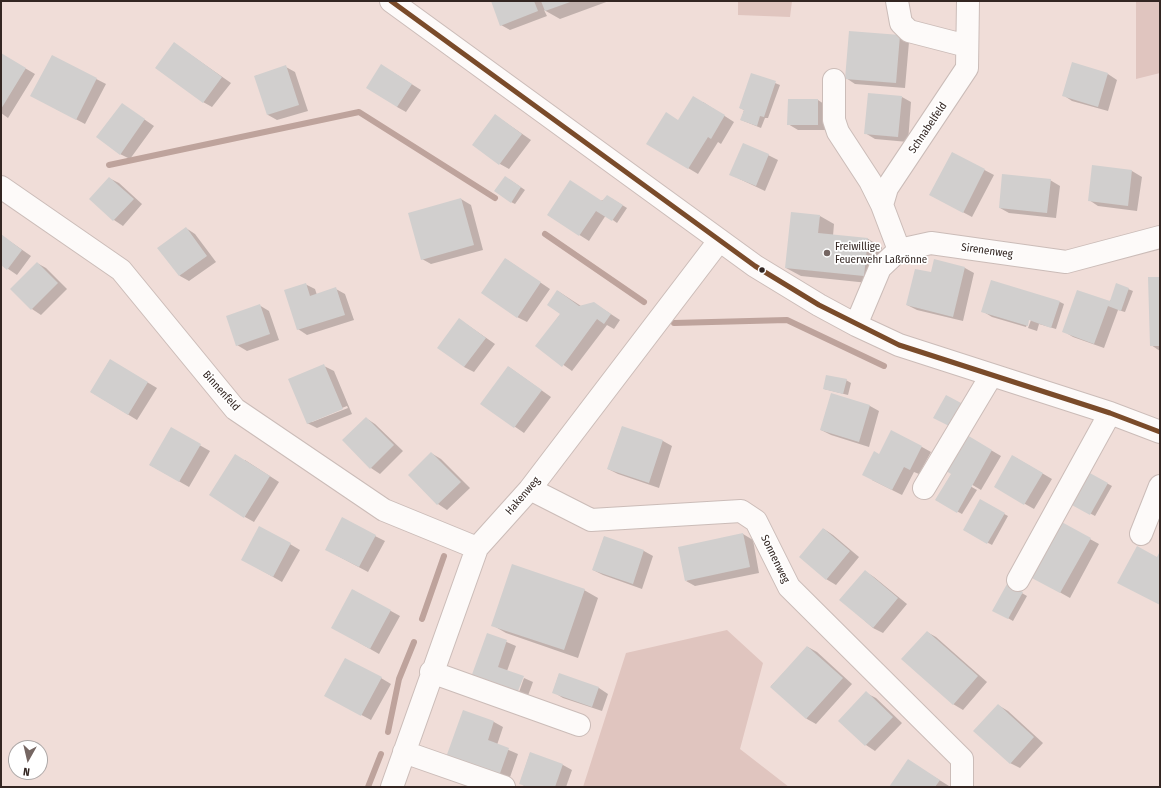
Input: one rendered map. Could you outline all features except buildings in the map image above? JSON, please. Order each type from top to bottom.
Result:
[{"type":"street","points":[[391,1],[719,241],[755,266],[856,325],[899,345],[991,376],[1110,413],[1160,432]]},
{"type":"street","points":[[897,1],[901,23],[909,31],[967,46]]},
{"type":"street","name":"Schnabelfeld","points":[[882,205],[887,188],[967,68],[968,1]]},
{"type":"street","points":[[834,80],[834,120],[838,132],[870,181],[882,205],[899,250],[880,268],[856,325]]},
{"type":"street","name":"Binnenfeld","points":[[1,187],[121,270],[235,409],[384,510],[477,548]]},
{"type":"street","name":"Sirenenweg","points":[[899,250],[931,243],[1066,262],[1160,237]]},
{"type":"street","name":"Hakenweg","points":[[392,787],[477,548],[530,489],[719,241]]},
{"type":"street","points":[[924,488],[991,376]]},
{"type":"street","points":[[1018,580],[1110,413]]},
{"type":"street","points":[[1141,534],[1160,486]]},
{"type":"street","name":"Sonnenweg","points":[[530,489],[592,520],[741,511],[756,521],[789,587],[962,759],[962,787]]},
{"type":"street","points":[[432,672],[579,725]]},
{"type":"street","points":[[404,752],[504,787]]},
{"type":"shaded area","points":[[738,1],[792,1],[790,17],[738,15]]},
{"type":"shaded area","points":[[1136,1],[1160,1],[1160,73],[1136,79]]},
{"type":"shaded area","points":[[727,630],[763,663],[740,749],[789,787],[583,787],[626,653]]},
{"type":"waterway","points":[[109,165],[359,112],[495,198]]},
{"type":"waterway","points":[[545,234],[644,302]]},
{"type":"waterway","points":[[674,323],[787,320],[884,366]]},
{"type":"waterway","points":[[422,619],[444,556]]},
{"type":"waterway","points":[[388,732],[399,679],[414,642]]},
{"type":"waterway","points":[[368,787],[381,754]]},
{"type":"transit line","points":[[391,1],[755,266],[819,305],[899,345],[1110,413],[1160,432]]},
{"type":"place","name":"Freiwillige Feuerwehr Laßrönne","points":[[827,253]]}]
